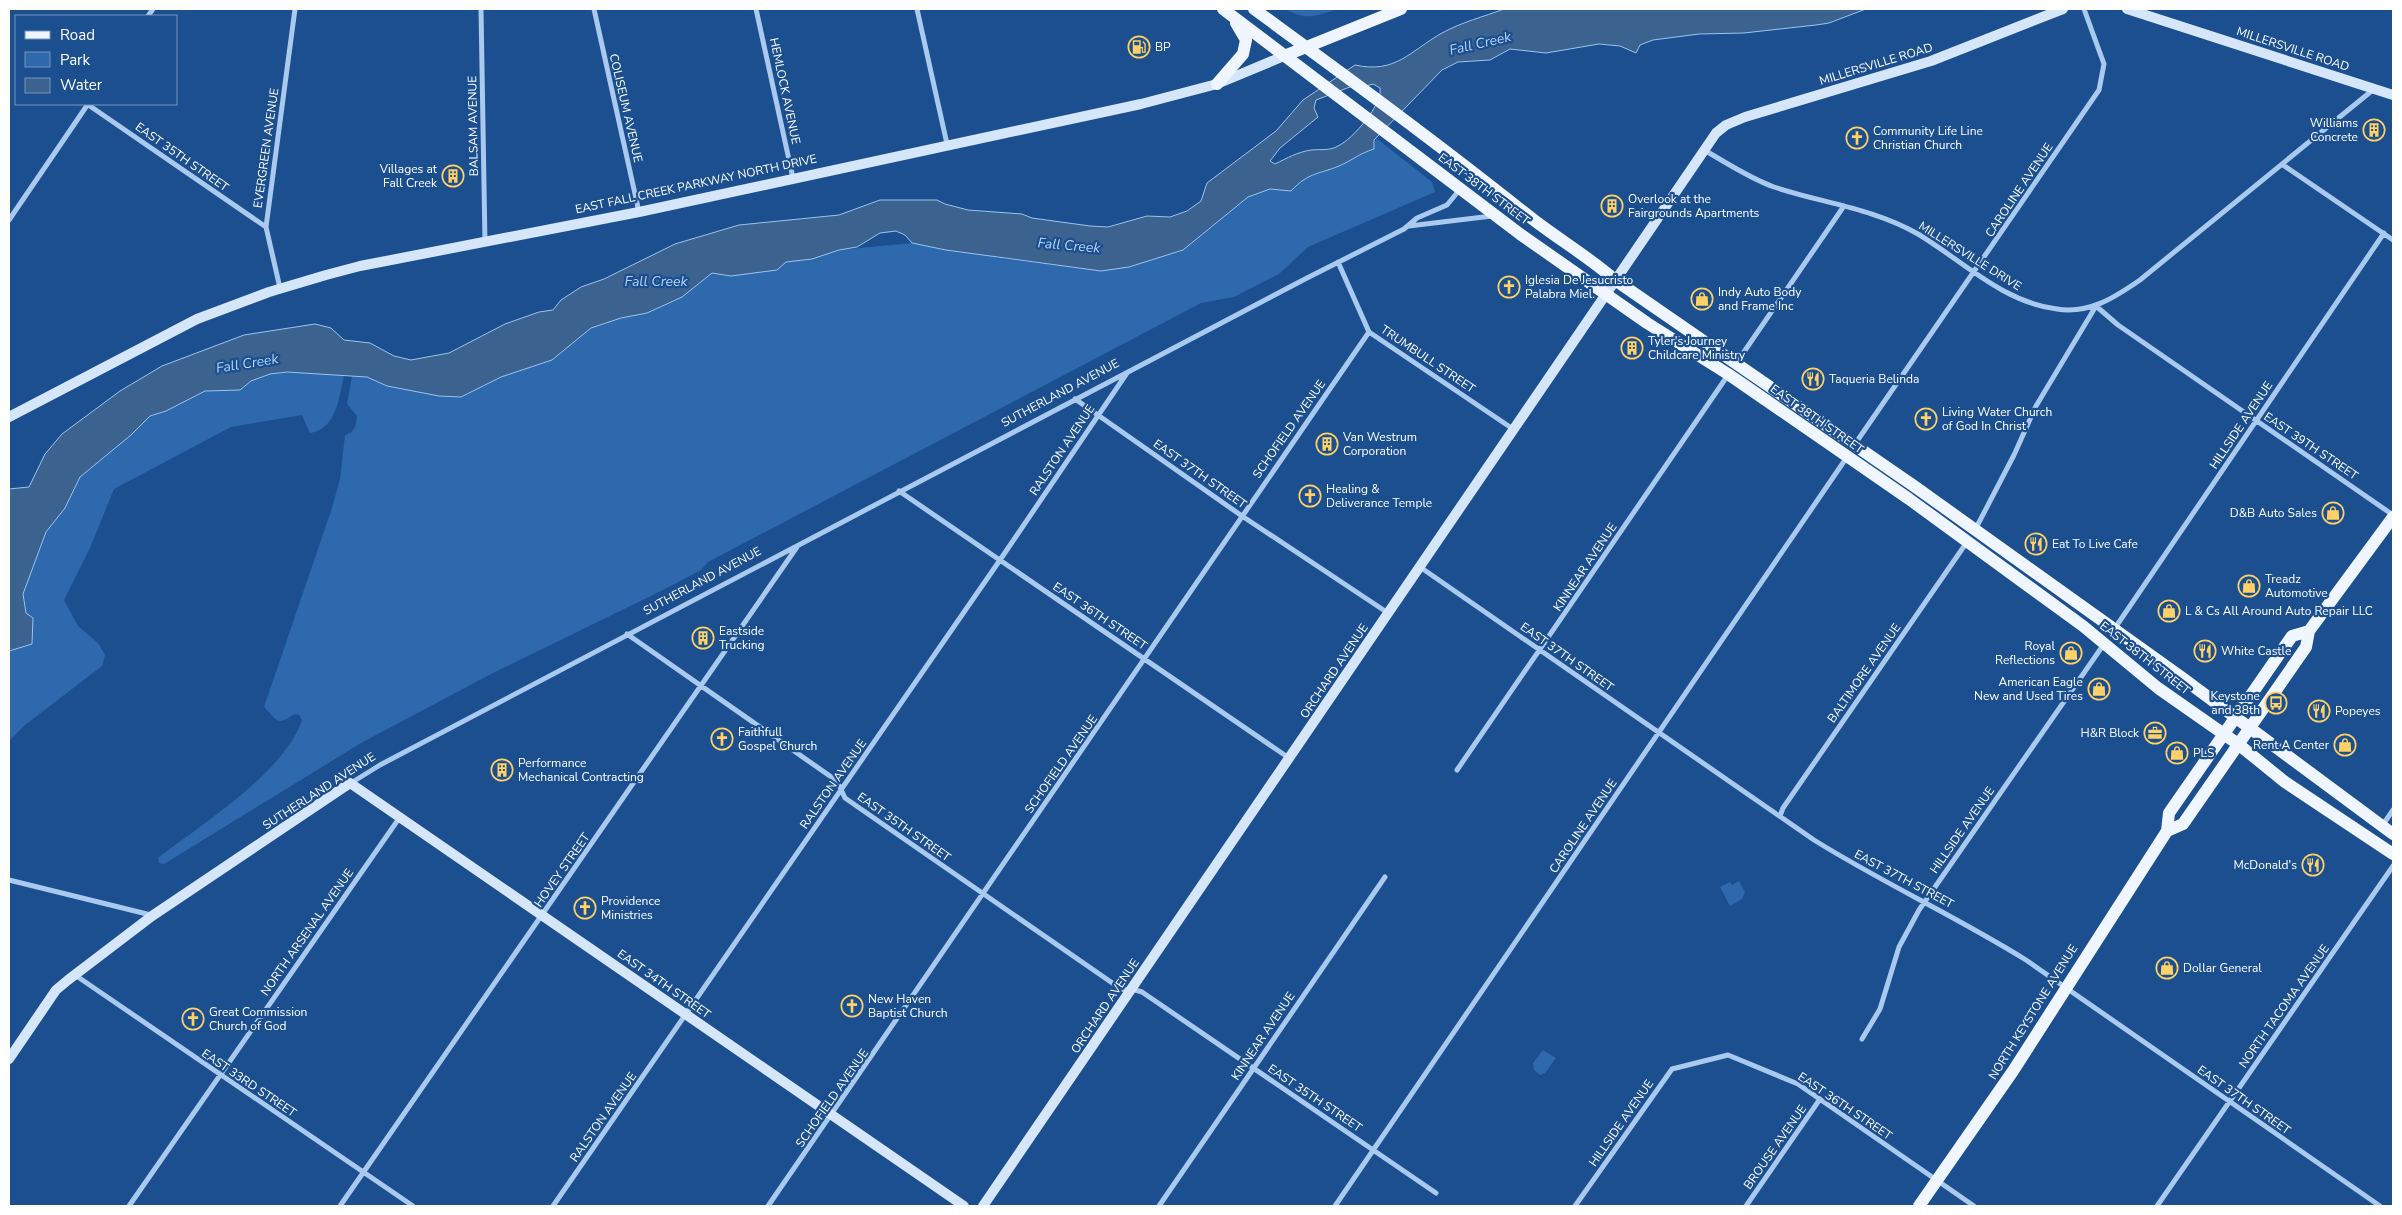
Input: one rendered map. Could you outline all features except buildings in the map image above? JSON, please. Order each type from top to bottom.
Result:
[{"type":"main road","name":"EAST 38TH STREET","points":[[1223,9],[1497,216],[1647,323],[1728,374],[1967,541],[2104,644],[2158,688],[2238,744],[2285,782],[2393,854]]},
{"type":"main road","points":[[1217,84],[1243,54],[1246,40],[1238,25],[1223,9]]},
{"type":"main road","name":"EAST 38TH STREET","points":[[1254,9],[1455,158],[1531,218],[1599,265],[1615,280],[1737,362],[1975,530],[2114,629],[2393,834]]},
{"type":"main road","name":"EAST FALL CREEK PARKWAY NORTH DRIVE","points":[[9,417],[189,322],[280,288],[360,266],[639,212],[947,144],[1141,104],[1217,84],[1401,9]]},
{"type":"main road","name":"MILLERSVILLE ROAD","points":[[1704,149],[1716,134],[1738,120],[1931,61],[2063,9]]},
{"type":"main road","name":"MILLERSVILLE ROAD","points":[[2127,9],[2393,95]]},
{"type":"main road","name":"ORCHARD AVENUE","points":[[983,1206],[1704,149]]},
{"type":"main road","name":"NORTH KEYSTONE AVENUE","points":[[2167,831],[2184,824],[2306,648],[2308,631],[2393,516]]},
{"type":"main road","name":"NORTH KEYSTONE AVENUE","points":[[1919,1206],[2013,1071],[2167,831],[2170,813],[2292,636],[2308,631]]},
{"type":"main road","name":"EAST 34TH STREET","points":[[350,783],[964,1206]]},
{"type":"main road","name":"SUTHERLAND AVENUE","points":[[9,1059],[56,990],[74,974],[152,916],[350,783]]},
{"type":"street","name":"EVERGREEN AVENUE","points":[[280,288],[266,227],[295,9]]},
{"type":"street","name":"BALSAM AVENUE","points":[[481,9],[485,243]]},
{"type":"street","name":"COLISEUM AVENUE","points":[[594,9],[639,212]]},
{"type":"street","name":"HEMLOCK AVENUE","points":[[756,9],[793,178]]},
{"type":"street","points":[[917,9],[947,144]]},
{"type":"street","name":"CAROLINE AVENUE","points":[[1855,445],[2099,90],[2104,64],[2084,9]]},
{"type":"street","name":"MILLERSVILLE DRIVE","points":[[1704,149],[1767,184],[1878,216],[1906,228],[2004,292],[2037,306],[2082,310],[2096,306],[2140,280],[2374,89]]},
{"type":"street","points":[[9,220],[87,105]]},
{"type":"street","name":"EAST 35TH STREET","points":[[89,105],[266,227]]},
{"type":"street","points":[[2283,165],[2393,240]]},
{"type":"street","name":"SUTHERLAND AVENUE","points":[[350,783],[380,765],[798,544],[1409,226],[1418,218],[1447,205],[1461,188]]},
{"type":"street","points":[[1737,362],[1844,206]]},
{"type":"street","name":"SUTHERLAND AVENUE","points":[[1409,226],[1481,216],[1497,216]]},
{"type":"street","name":"HILLSIDE AVENUE","points":[[2114,629],[2384,233]]},
{"type":"street","name":"TRUMBULL STREET","points":[[1338,262],[1369,332],[1514,430]]},
{"type":"street","points":[[1975,530],[2036,406],[2096,306]]},
{"type":"street","name":"EAST 39TH STREET","points":[[2096,306],[2118,325],[2393,516]]},
{"type":"street","name":"SCHOFIELD AVENUE","points":[[768,1206],[832,1116],[1369,332]]},
{"type":"street","name":"RALSTON AVENUE","points":[[553,1206],[687,1015],[1127,372]]},
{"type":"street","name":"KINNEAR AVENUE","points":[[1457,770],[1728,374]]},
{"type":"street","name":"EAST 37TH STREET","points":[[1075,399],[1242,516],[1389,613]]},
{"type":"street","name":"CAROLINE AVENUE","points":[[1335,1206],[1847,457]]},
{"type":"street","name":"EAST 36TH STREET","points":[[899,491],[1289,758]]},
{"type":"street","name":"BALTIMORE AVENUE","points":[[1780,816],[1783,808],[1967,541]]},
{"type":"street","name":"HOVEY STREET","points":[[340,1206],[798,544]]},
{"type":"street","name":"EAST 37TH STREET","points":[[1420,567],[1658,733],[1850,862],[1991,938],[2066,987],[2380,1206]]},
{"type":"street","name":"EAST 35TH STREET","points":[[627,634],[837,781],[845,798],[1120,989],[1142,992],[1436,1193]]},
{"type":"street","name":"HILLSIDE AVENUE","points":[[1862,1039],[1880,1009],[1904,935],[1924,902],[2104,644]]},
{"type":"street","points":[[2382,826],[2393,810]]},
{"type":"street","name":"NORTH ARSENAL AVENUE","points":[[129,1206],[400,817]]},
{"type":"street","name":"NORTH TACOMA AVENUE","points":[[2157,1206],[2393,866]]},
{"type":"street","name":"KINNEAR AVENUE","points":[[1159,1206],[1385,877]]},
{"type":"street","points":[[9,880],[152,916]]},
{"type":"street","name":"EAST 33RD STREET","points":[[74,974],[220,1076],[413,1206]]},
{"type":"street","name":"EAST 36TH STREET","points":[[1692,1062],[1723,1056],[1736,1058],[1798,1084],[1974,1206]]},
{"type":"street","name":"HILLSIDE AVENUE","points":[[1575,1206],[1668,1073],[1676,1066],[1692,1062]]},
{"type":"street","name":"BROUSE AVENUE","points":[[1746,1206],[1820,1099]]},
{"type":"green space","points":[[1286,9],[1337,9],[1324,14],[1305,16]]},
{"type":"green space","points":[[1376,138],[1432,182],[1435,192],[1308,247],[1279,274],[1234,297],[1201,303],[708,562],[701,570],[663,590],[491,674],[361,743],[164,864],[159,863],[158,858],[218,814],[260,778],[293,740],[302,720],[299,715],[295,714],[285,720],[278,721],[264,707],[332,508],[340,479],[345,435],[351,432],[355,426],[357,416],[347,404],[352,376],[367,377],[387,386],[439,396],[461,397],[501,377],[552,360],[591,328],[621,318],[647,313],[681,297],[712,273],[731,276],[785,262],[812,259],[839,250],[912,243],[1006,259],[1101,271],[1129,267],[1183,250],[1248,197],[1270,189],[1291,191],[1304,178],[1337,167],[1358,153],[1374,149]]},
{"type":"green space","points":[[287,372],[344,375],[335,411],[326,425],[319,430],[310,433],[302,415],[231,427],[114,489],[90,548],[64,600],[78,626],[98,643],[105,655],[102,666],[25,725],[9,741],[9,651],[32,644],[23,594],[46,532],[65,508],[80,477],[131,435],[150,416],[166,411],[205,391],[240,390],[251,381],[270,374]]},
{"type":"green space","points":[[1739,881],[1745,892],[1742,899],[1730,906],[1720,887],[1730,882],[1732,885]]},
{"type":"green space","points":[[1543,1050],[1556,1058],[1545,1073],[1540,1075],[1534,1070],[1533,1063]]},
{"type":"water","name":"Fall Creek","points":[[1504,9],[1866,9],[1829,23],[1816,25],[1744,33],[1699,34],[1653,40],[1640,45],[1636,53],[1620,46],[1599,44],[1546,53],[1510,49],[1490,60],[1458,62],[1442,70],[1374,140],[1374,149],[1339,166],[1308,177],[1291,191],[1270,189],[1248,197],[1183,250],[1129,267],[1101,271],[946,250],[912,243],[905,235],[896,231],[880,233],[857,247],[839,250],[812,259],[786,262],[777,270],[731,276],[712,273],[682,297],[647,313],[621,318],[591,328],[552,360],[501,377],[461,397],[439,396],[387,386],[367,377],[287,372],[270,374],[251,381],[240,390],[205,391],[166,411],[150,416],[131,435],[80,477],[65,508],[46,532],[23,594],[26,613],[33,618],[32,644],[9,651],[9,489],[29,487],[45,454],[62,434],[120,391],[162,366],[244,335],[315,324],[331,328],[344,340],[370,343],[394,356],[411,360],[449,353],[505,324],[539,312],[553,310],[561,300],[581,287],[604,279],[675,244],[739,225],[839,215],[880,200],[937,200],[968,210],[1022,214],[1032,218],[1090,226],[1108,227],[1147,216],[1170,217],[1187,211],[1201,201],[1207,183],[1276,131],[1303,100],[1355,65],[1369,67],[1392,64],[1450,29]],"holes":[[[1373,84],[1380,88],[1380,95],[1372,112],[1359,129],[1338,146],[1332,149],[1302,152],[1275,164],[1270,161],[1280,148],[1318,117],[1314,108],[1316,100],[1355,85],[1363,87]]]},
{"type":"place","name":"BP","points":[[1139,47]]},
{"type":"place","name":"Williams Concrete","points":[[2374,130]]},
{"type":"place","name":"Community Life Line Christian Church","points":[[1857,138]]},
{"type":"place","name":"Villages at Fall Creek","points":[[453,176]]},
{"type":"place","name":"Overlook at the Fairgrounds Apartments","points":[[1612,206]]},
{"type":"place","name":"Iglesia De Jesucristo Palabra Miel.","points":[[1509,287]]},
{"type":"place","name":"Indy Auto Body and Frame Inc","points":[[1702,299]]},
{"type":"place","name":"Tyler's Journey Childcare Ministry","points":[[1632,348]]},
{"type":"place","name":"Taqueria Belinda","points":[[1813,379]]},
{"type":"place","name":"Living Water Church of God In Christ","points":[[1926,419]]},
{"type":"place","name":"Van Westrum Corporation","points":[[1327,444]]},
{"type":"place","name":"Healing & Deliverance Temple","points":[[1310,496]]},
{"type":"place","name":"D&B Auto Sales","points":[[2333,513]]},
{"type":"place","name":"Eat To Live Cafe","points":[[2036,544]]},
{"type":"place","name":"Treadz Automotive","points":[[2249,586]]},
{"type":"place","name":"L & Cs All Around Auto Repair LLC","points":[[2169,611]]},
{"type":"place","name":"Eastside Trucking","points":[[703,638]]},
{"type":"place","name":"White Castle","points":[[2205,651]]},
{"type":"place","name":"Royal Reflections","points":[[2071,653]]},
{"type":"place","name":"American Eagle New and Used Tires","points":[[2099,689]]},
{"type":"place","name":"Keystone and 38th","points":[[2276,703]]},
{"type":"place","name":"Popeyes","points":[[2319,711]]},
{"type":"place","name":"H&R Block","points":[[2155,733]]},
{"type":"place","name":"Faithfull Gospel Church","points":[[722,739]]},
{"type":"place","name":"Rent A Center","points":[[2345,745]]},
{"type":"place","name":"PLS","points":[[2177,753]]},
{"type":"place","name":"Performance Mechanical Contracting","points":[[502,770]]},
{"type":"place","name":"McDonald's","points":[[2313,865]]},
{"type":"place","name":"Providence Ministries","points":[[585,908]]},
{"type":"place","name":"Dollar General","points":[[2167,968]]},
{"type":"place","name":"New Haven Baptist Church","points":[[852,1006]]},
{"type":"place","name":"Great Commission Church of God","points":[[193,1019]]}]
